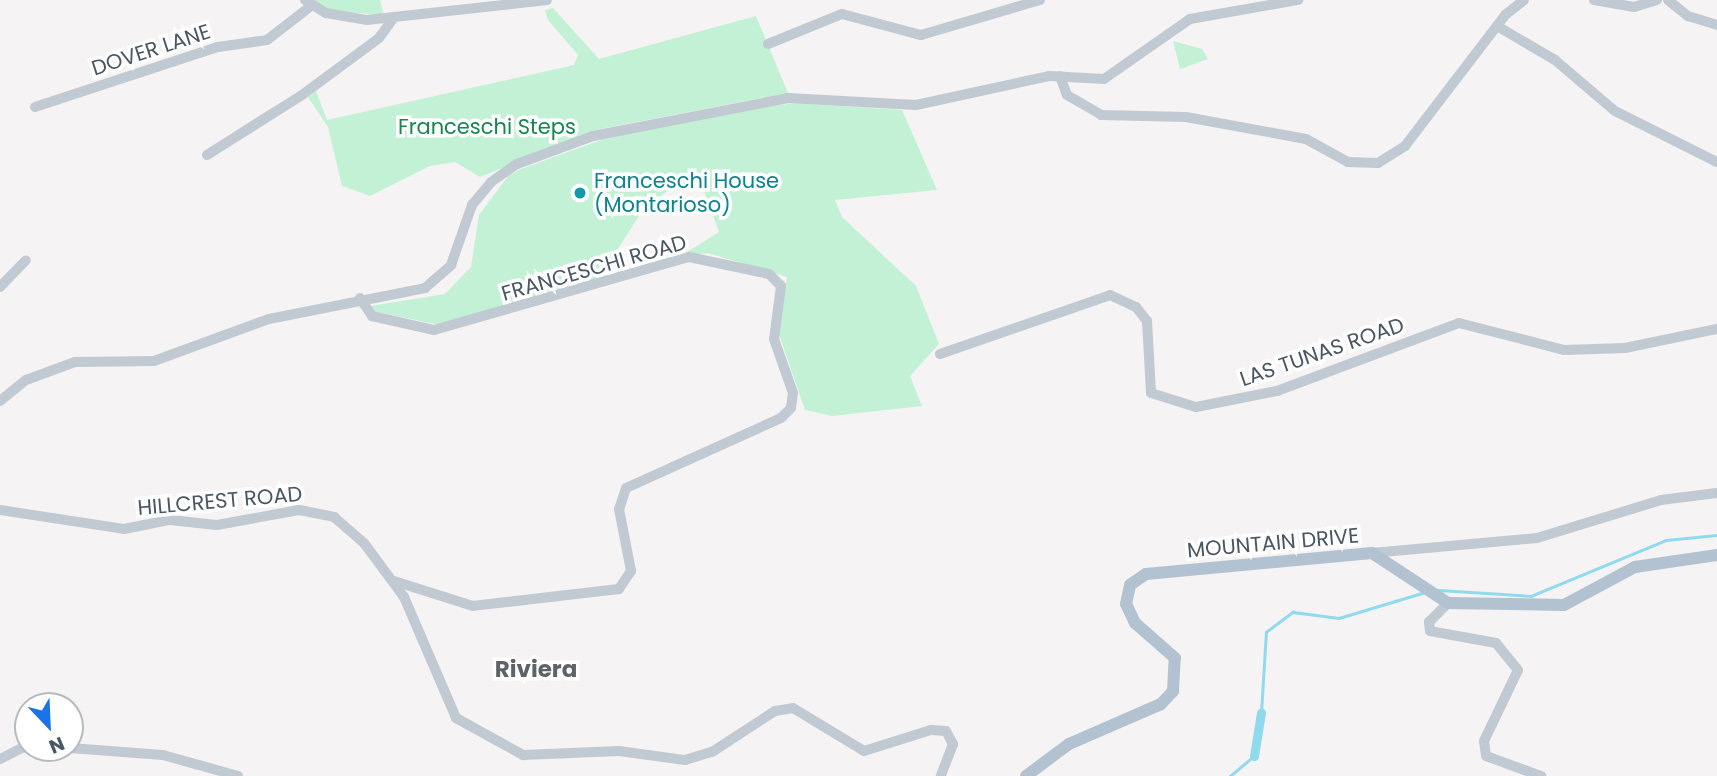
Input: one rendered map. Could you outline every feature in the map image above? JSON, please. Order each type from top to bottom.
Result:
[{"type":"main road","points":[[1372,553],[1448,603],[1573,603],[1634,567],[1717,555]]},
{"type":"main road","name":"MOUNTAIN DRIVE","points":[[1026,776],[1078,738],[1161,704],[1173,691],[1175,658],[1135,623],[1126,604],[1137,578],[1247,560],[1372,553]]},
{"type":"street","points":[[308,3],[362,20],[393,19],[547,0]]},
{"type":"street","points":[[768,44],[842,14],[921,35],[1040,0]]},
{"type":"street","points":[[0,401],[57,367],[164,359],[239,328],[435,282],[451,265],[472,205],[491,182],[517,164],[593,136],[788,98],[936,104],[1060,76],[1104,79],[1190,19],[1298,0]]},
{"type":"street","points":[[1060,76],[1067,95],[1101,115],[1186,117],[1279,134],[1366,164],[1405,146],[1497,26],[1524,0]]},
{"type":"street","points":[[1594,0],[1634,7],[1657,0]]},
{"type":"street","points":[[1668,0],[1688,16],[1717,25]]},
{"type":"street","name":"DOVER LANE","points":[[35,107],[218,47],[267,40],[308,3]]},
{"type":"street","points":[[207,155],[302,95],[379,38],[393,19]]},
{"type":"street","points":[[1497,26],[1555,60],[1615,111],[1717,162]]},
{"type":"street","name":"FRANCESCHI ROAD","points":[[360,298],[372,316],[434,330],[689,257],[769,274],[781,286],[774,339],[793,393],[791,408],[781,418],[626,488],[619,509],[631,571],[619,589],[473,606],[394,581]]},
{"type":"street","points":[[0,287],[26,260]]},
{"type":"street","name":"LAS TUNAS ROAD","points":[[940,354],[1111,295],[1136,306],[1147,321],[1151,393],[1196,407],[1277,391],[1459,323],[1564,350],[1625,348],[1717,329]]},
{"type":"street","name":"MOUNTAIN DRIVE","points":[[1372,553],[1537,538],[1661,500],[1717,494]]},
{"type":"street","name":"HILLCREST ROAD","points":[[0,510],[124,529],[320,512],[343,522],[394,581],[456,718],[513,752],[547,757],[619,751],[685,760],[712,752],[775,710],[793,708],[864,751],[931,730],[946,731],[953,748],[941,776]]},
{"type":"street","points":[[1448,603],[1429,622],[1430,631],[1496,643],[1518,670],[1484,741],[1486,756],[1541,776]]},
{"type":"street","points":[[84,749],[163,755],[238,776]]},
{"type":"green space","points":[[310,0],[380,0],[384,15],[331,11]]},
{"type":"green space","name":"Franceschi Steps","points":[[553,8],[599,59],[756,16],[788,93],[595,130],[480,177],[455,162],[430,166],[370,196],[342,186],[328,127],[308,97],[316,91],[327,120],[574,65],[578,55],[548,20],[545,10]]},
{"type":"green space","points":[[1173,41],[1202,49],[1208,59],[1180,69]]},
{"type":"green space","points":[[795,103],[902,110],[937,190],[835,200],[842,217],[916,286],[939,344],[910,376],[922,406],[832,416],[805,410],[779,334],[787,277],[708,253],[679,257],[719,232],[701,183],[669,190],[644,208],[598,280],[440,325],[358,308],[445,294],[471,267],[479,215],[509,175],[521,169],[601,140],[705,115]]},
{"type":"waterway","points":[[1439,590],[1531,596],[1666,540],[1717,535]]},
{"type":"waterway","points":[[1261,713],[1266,632],[1293,612],[1339,618],[1422,593]]},
{"type":"waterway","points":[[1254,756],[1261,713]]},
{"type":"waterway","points":[[1230,776],[1254,756]]},
{"type":"place","name":"Franceschi House (Montarioso)","points":[[580,193]]},
{"type":"district","name":"Riviera","points":[[536,669]]}]
